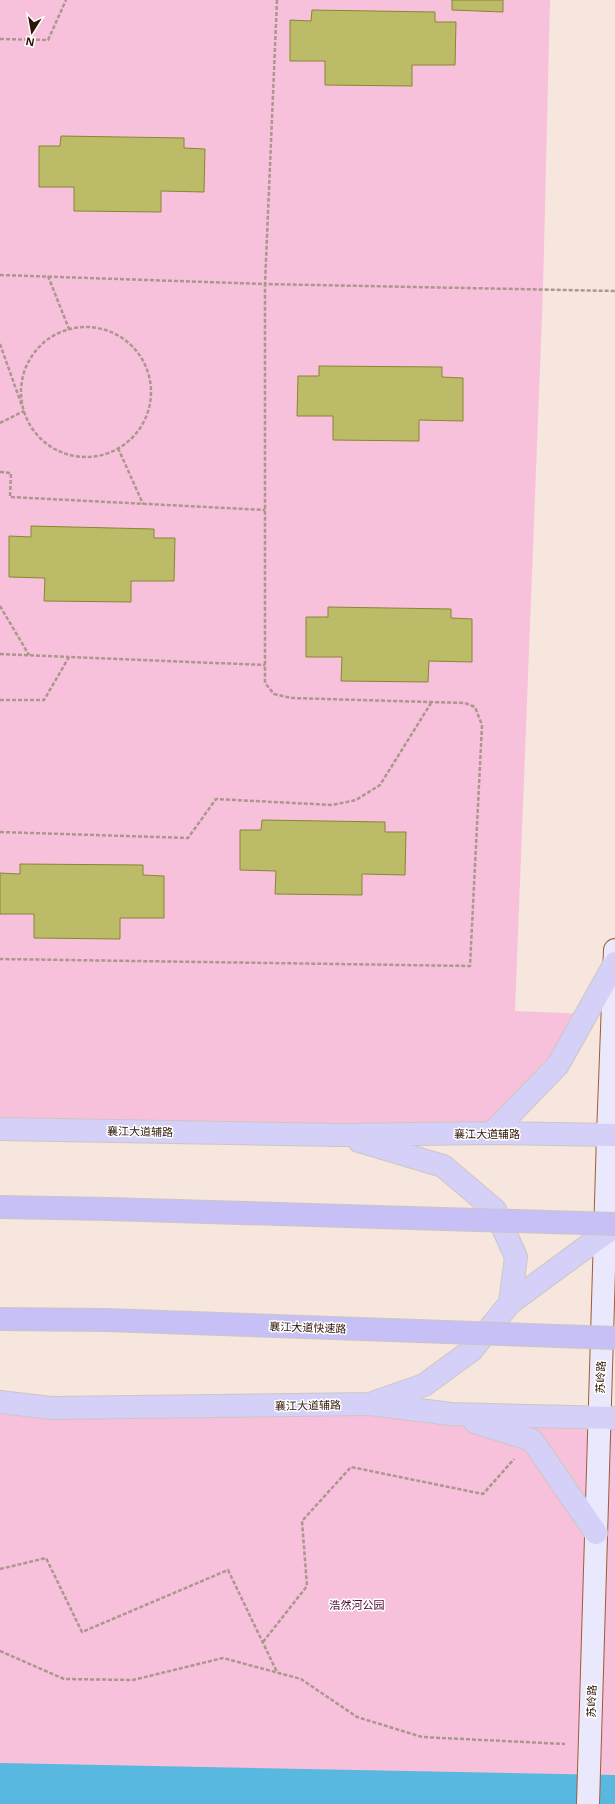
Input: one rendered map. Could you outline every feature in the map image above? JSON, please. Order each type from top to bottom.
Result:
[{"type":"highway","points":[[0,1207],[108,1209],[611,1228]]},
{"type":"highway","name":"襄江大道快速路","points":[[0,1319],[106,1320],[615,1338]]},
{"type":"main road","name":"苏岭路","points":[[588,1804],[596,1533],[610,1415],[611,1135],[615,950]]},
{"type":"main road","points":[[492,1133],[558,1065],[615,963]]},
{"type":"main road","name":"襄江大道辅路","points":[[0,1129],[340,1135],[492,1133],[611,1135]]},
{"type":"main road","points":[[340,1135],[443,1166],[495,1210],[516,1257],[510,1303]]},
{"type":"main road","points":[[370,1404],[424,1385],[472,1350],[510,1303],[611,1228]]},
{"type":"main road","name":"襄江大道辅路","points":[[0,1402],[51,1408],[370,1404],[451,1414],[610,1415]]},
{"type":"main road","points":[[451,1414],[532,1440],[596,1533]]},
{"type":"path","points":[[0,39],[48,40],[66,0]]},
{"type":"path","points":[[0,959],[470,966],[482,725],[475,707],[465,703],[291,698],[274,694],[265,683],[265,284],[277,0]]},
{"type":"path","points":[[0,275],[265,284],[615,291]]},
{"type":"path","points":[[48,276],[69,329]]},
{"type":"path","points":[[0,344],[24,412],[34,431],[50,446],[70,455],[92,457],[114,451],[132,439],[145,421],[151,400],[150,378],[142,358],[128,343],[110,332],[90,328],[69,329],[50,338],[35,352],[28,364],[21,391],[24,412]]},
{"type":"path","points":[[0,423],[24,412]]},
{"type":"path","points":[[118,448],[143,504]]},
{"type":"path","points":[[0,472],[11,473],[10,497],[265,510]]},
{"type":"path","points":[[0,606],[29,655]]},
{"type":"path","points":[[0,654],[265,665]]},
{"type":"path","points":[[0,700],[44,700],[69,657]]},
{"type":"path","points":[[0,832],[188,838],[216,799],[332,805],[356,800],[380,785],[432,702]]},
{"type":"path","points":[[263,1642],[307,1586],[302,1520],[351,1466],[483,1494],[532,1440]]},
{"type":"path","points":[[0,1568],[46,1558],[82,1632],[228,1570],[277,1672]]},
{"type":"path","points":[[0,1652],[64,1679],[133,1680],[223,1658],[301,1679],[357,1717],[422,1737],[569,1744]]},
{"type":"green space","points":[[0,0],[550,0],[543,290],[515,1011],[587,1014],[492,1133],[0,1129]]},
{"type":"green space","name":"浩然河公园","points":[[0,1402],[615,1419],[615,1804],[0,1804]]},
{"type":"water","points":[[0,1763],[615,1775],[615,1804],[0,1804]]},
{"type":"building","points":[[452,0],[503,0],[503,12],[452,10]]},
{"type":"building","points":[[312,10],[435,12],[435,22],[456,22],[455,65],[412,65],[412,86],[325,85],[325,61],[290,61],[290,20],[311,21]]},
{"type":"building","points":[[61,136],[184,138],[184,148],[205,149],[204,192],[161,191],[161,212],[74,211],[74,187],[39,187],[39,146],[60,146]]},
{"type":"building","points":[[319,366],[442,367],[442,377],[463,378],[463,421],[419,420],[419,441],[333,440],[333,416],[297,416],[298,376],[319,376]]},
{"type":"building","points":[[31,526],[154,529],[154,538],[175,538],[174,581],[131,581],[131,602],[44,601],[45,578],[9,577],[9,536],[31,537]]},
{"type":"building","points":[[328,607],[451,609],[451,618],[472,619],[472,662],[429,661],[428,682],[341,681],[342,657],[306,657],[306,617],[328,617]]},
{"type":"building","points":[[262,820],[385,822],[385,832],[406,832],[405,875],[362,874],[362,895],[275,894],[276,871],[240,870],[240,830],[261,830]]},
{"type":"building","points":[[20,864],[143,865],[143,875],[164,876],[164,918],[120,918],[120,939],[34,938],[34,914],[0,914],[0,873],[20,874]]}]
